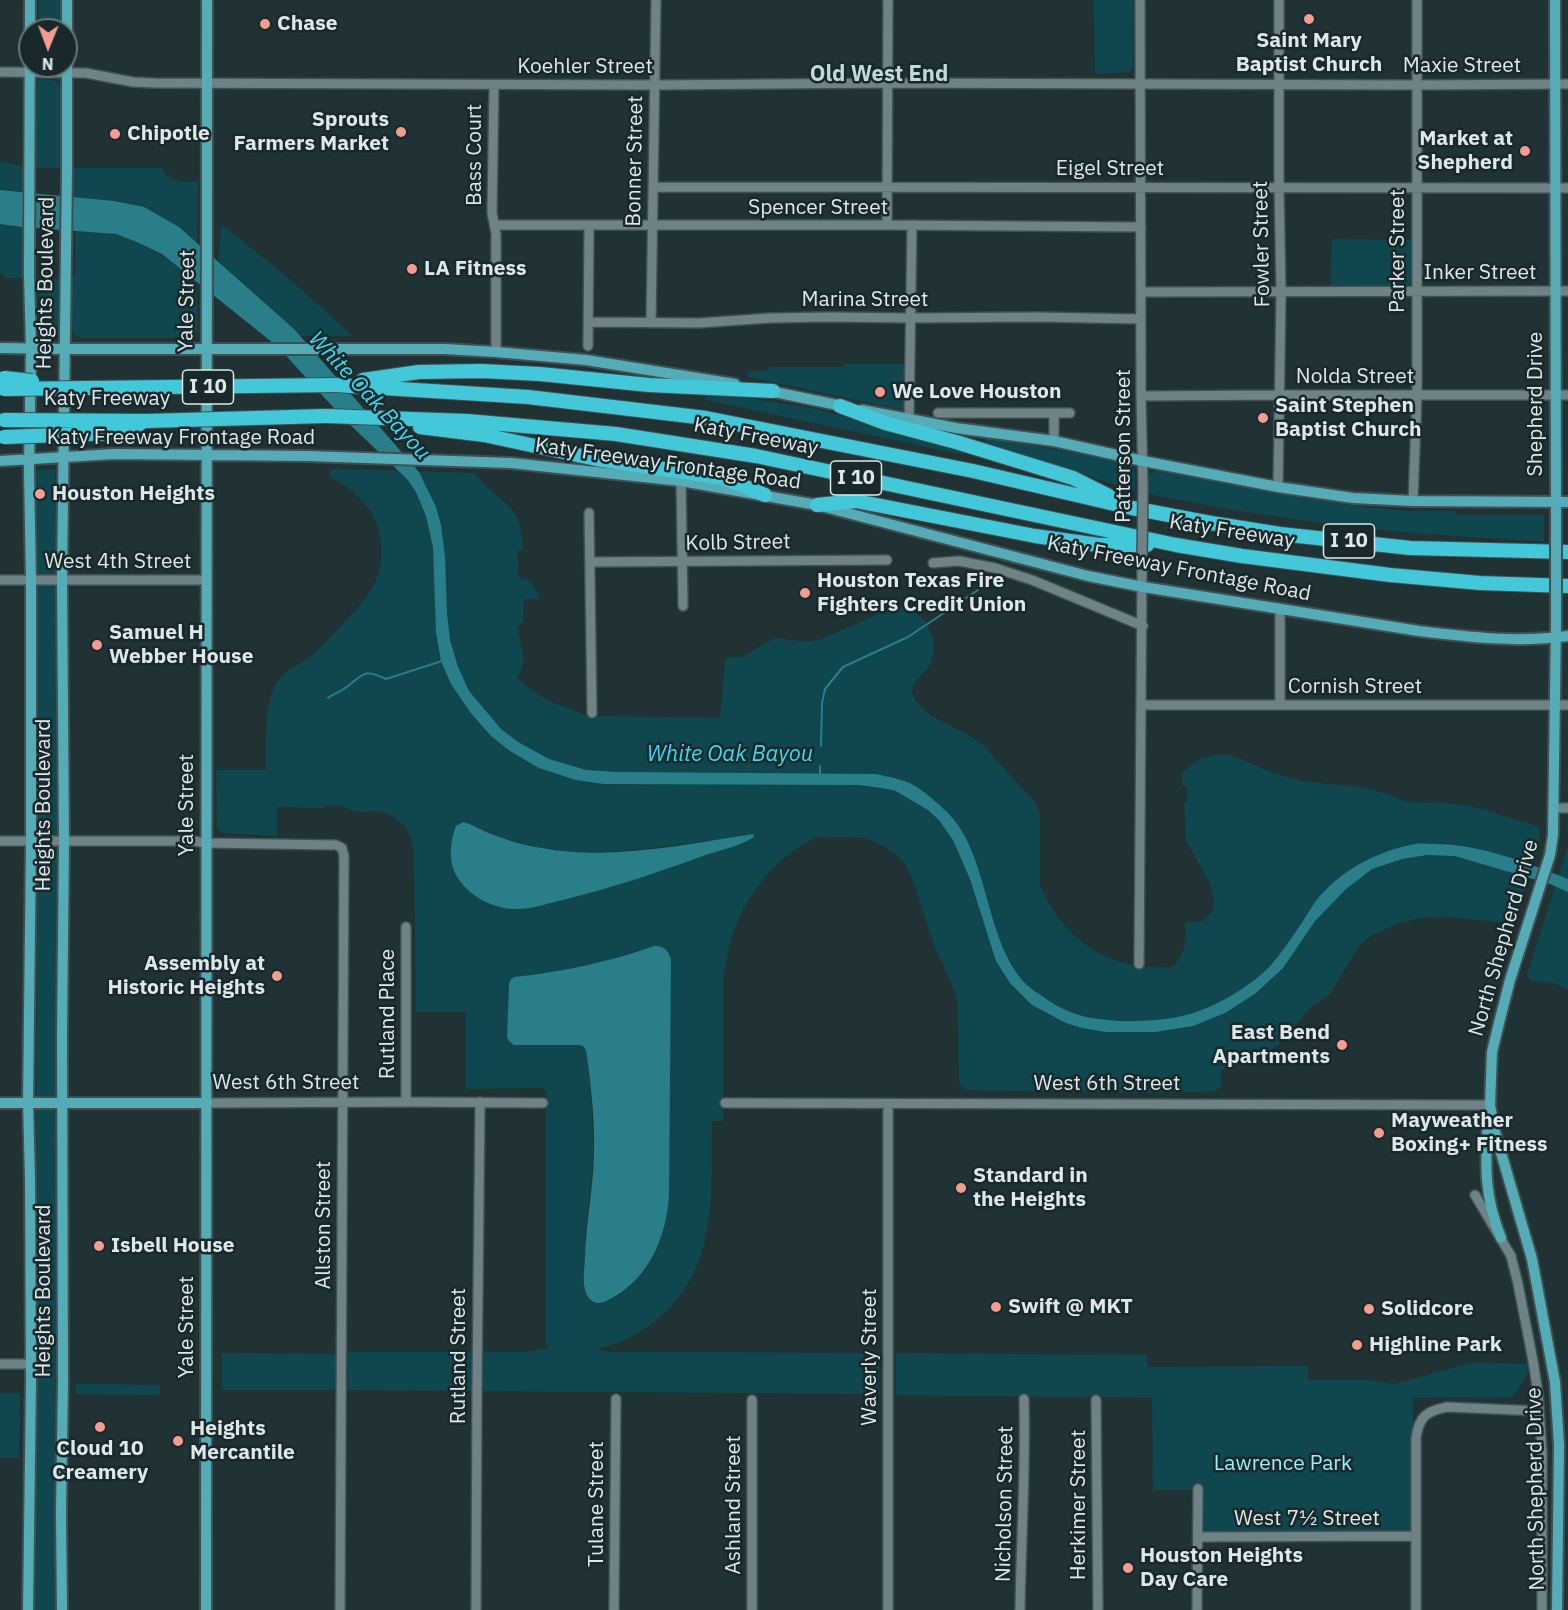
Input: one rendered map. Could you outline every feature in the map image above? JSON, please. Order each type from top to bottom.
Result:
[{"type":"highway","points":[[335,385],[419,372],[481,371],[540,374],[649,385],[773,391]]},
{"type":"highway","name":"Katy Freeway","points":[[2,383],[81,388],[335,385],[528,397],[706,418],[984,473],[1132,508],[1280,534],[1410,548],[1568,552]]},
{"type":"highway","points":[[840,406],[885,423],[956,441],[1073,478],[1132,508]]},
{"type":"highway","points":[[326,416],[484,435],[596,459],[724,478],[765,495]]},
{"type":"highway","name":"Katy Freeway","points":[[2,420],[147,421],[326,416],[467,421],[616,434],[723,451],[1176,545],[1263,559],[1480,584],[1568,586]]},
{"type":"highway","points":[[2,437],[118,433],[147,421]]},
{"type":"highway","points":[[817,505],[856,501],[1035,536],[1100,545],[1176,545]]},
{"type":"main road","name":"Heights Boulevard","points":[[30,0],[30,18]]},
{"type":"main road","name":"Heights Boulevard","points":[[67,0],[67,18]]},
{"type":"main road","name":"Yale Street","points":[[206,1610],[207,0]]},
{"type":"main road","name":"Shepherd Drive","points":[[1554,808],[1555,705],[1562,637],[1556,624],[1555,0]]},
{"type":"main road","name":"Heights Boulevard","points":[[28,1610],[31,1364],[28,1103],[31,842],[30,78]]},
{"type":"main road","name":"Heights Boulevard","points":[[62,1610],[64,842],[62,580],[67,78]]},
{"type":"main road","points":[[0,348],[393,348],[496,352],[586,360],[773,391],[956,428],[1054,441],[1278,487],[1353,498],[1413,501],[1568,502]]},
{"type":"main road","name":"Katy Freeway Frontage Road","points":[[0,461],[114,454],[308,456],[511,463],[681,481],[817,505],[1066,570],[1143,587],[1408,630],[1520,640],[1562,637]]},
{"type":"main road","name":"North Shepherd Drive","points":[[1554,808],[1550,855],[1510,980],[1492,1052],[1490,1105],[1495,1131],[1532,1259],[1555,1382],[1559,1445],[1557,1610]]},
{"type":"main road","name":"West 6th Street","points":[[0,1103],[207,1103]]},
{"type":"main road","points":[[1490,1105],[1486,1180],[1488,1200],[1501,1238]]},
{"type":"street","name":"Bonner Street","points":[[651,323],[656,0]]},
{"type":"street","points":[[887,225],[888,0]]},
{"type":"street","name":"Patterson Street","points":[[1140,0],[1143,461],[1140,964]]},
{"type":"street","name":"Fowler Street","points":[[1278,487],[1281,292],[1279,0]]},
{"type":"street","name":"Parker Street","points":[[1413,501],[1417,395],[1417,0]]},
{"type":"street","name":"Koehler Street","points":[[0,72],[18,72]]},
{"type":"street","name":"Koehler Street","points":[[78,73],[133,82],[206,83],[494,85],[1141,83]]},
{"type":"street","name":"Maxie Street","points":[[1141,83],[1568,84]]},
{"type":"street","name":"Bass Court","points":[[494,85],[492,213],[495,225],[496,352]]},
{"type":"street","name":"Eigel Street","points":[[653,187],[1568,188]]},
{"type":"street","name":"Spencer Street","points":[[495,225],[1141,227]]},
{"type":"street","points":[[909,419],[912,225]]},
{"type":"street","points":[[588,346],[589,226]]},
{"type":"street","name":"Inker Street","points":[[1141,291],[1568,291]]},
{"type":"street","name":"Marina Street","points":[[589,322],[726,322],[770,318],[832,317],[1142,319]]},
{"type":"street","name":"Nolda Street","points":[[1141,396],[1568,396]]},
{"type":"street","points":[[938,413],[1070,413]]},
{"type":"street","points":[[1054,413],[1054,441]]},
{"type":"street","points":[[681,481],[683,606]]},
{"type":"street","points":[[589,513],[592,713]]},
{"type":"street","name":"Kolb Street","points":[[590,562],[887,560]]},
{"type":"street","points":[[933,563],[959,561],[995,568],[1032,580],[1143,626]]},
{"type":"street","name":"West 4th Street","points":[[0,580],[206,580]]},
{"type":"street","points":[[1280,609],[1280,705]]},
{"type":"street","name":"Cornish Street","points":[[1142,705],[1568,705]]},
{"type":"street","points":[[1554,808],[1568,808]]},
{"type":"street","points":[[0,841],[194,841],[206,843]]},
{"type":"street","name":"Allston Street","points":[[206,843],[336,845],[340,846],[344,856],[340,1610]]},
{"type":"street","name":"Rutland Place","points":[[406,927],[406,1102]]},
{"type":"street","name":"Rutland Street","points":[[476,1610],[480,1102]]},
{"type":"street","name":"West 6th Street","points":[[207,1103],[543,1102]]},
{"type":"street","name":"West 6th Street","points":[[725,1103],[1490,1105]]},
{"type":"street","name":"Waverly Street","points":[[888,1104],[888,1610]]},
{"type":"street","name":"North Shepherd Drive","points":[[1475,1195],[1511,1256],[1533,1361],[1542,1452],[1542,1610]]},
{"type":"street","points":[[0,1364],[31,1364]]},
{"type":"street","name":"Tulane Street","points":[[614,1610],[616,1399]]},
{"type":"street","name":"Nicholson Street","points":[[1020,1610],[1025,1456],[1024,1399]]},
{"type":"street","name":"Ashland Street","points":[[752,1400],[752,1610]]},
{"type":"street","name":"Herkimer Street","points":[[1096,1400],[1098,1610]]},
{"type":"street","points":[[1416,1610],[1417,1429],[1425,1415],[1434,1409],[1447,1407],[1539,1411]]},
{"type":"street","points":[[1197,1610],[1198,1489]]},
{"type":"street","name":"West 7½ Street","points":[[1198,1537],[1416,1536]]},
{"type":"green space","points":[[38,0],[60,0],[60,18],[39,18]]},
{"type":"green space","points":[[1094,0],[1133,0],[1133,68],[1130,72],[1095,74]]},
{"type":"green space","points":[[39,80],[57,81],[60,87],[60,168],[35,168],[37,86]]},
{"type":"green space","points":[[0,162],[22,166],[22,192],[0,190]]},
{"type":"green space","points":[[74,168],[163,168],[166,177],[172,174],[171,178],[180,182],[198,182],[197,243],[179,227],[114,201],[74,197]]},
{"type":"green space","points":[[0,224],[22,227],[23,278],[6,278],[0,272]]},
{"type":"green space","points":[[221,225],[288,278],[352,336],[299,336],[294,329],[219,263]]},
{"type":"green space","points":[[75,231],[114,234],[136,240],[157,252],[196,281],[198,325],[196,335],[190,338],[80,338],[76,336],[71,329],[71,277],[75,276]]},
{"type":"green space","points":[[1332,239],[1413,240],[1412,279],[1409,287],[1331,289]]},
{"type":"green space","points":[[36,278],[61,279],[59,333],[41,333],[40,301]]},
{"type":"green space","points":[[845,364],[908,364],[904,408],[899,409],[748,377],[748,371],[768,371],[769,367],[844,367]]},
{"type":"green space","points":[[707,393],[812,408],[965,449],[964,455],[706,400]]},
{"type":"green space","points":[[986,438],[1129,462],[1134,472],[1135,491],[986,443]]},
{"type":"green space","points":[[55,469],[60,521],[57,1610],[35,1610],[36,470]]},
{"type":"green space","points":[[333,469],[474,473],[478,476],[510,507],[518,519],[523,550],[517,551],[519,579],[530,580],[541,599],[524,599],[523,622],[517,627],[522,647],[523,665],[517,678],[549,701],[588,716],[720,718],[726,658],[742,657],[775,638],[808,642],[822,639],[890,609],[901,608],[920,616],[927,624],[933,639],[934,651],[930,665],[913,685],[912,693],[916,702],[931,716],[982,744],[1031,798],[1040,816],[1040,885],[1062,923],[1092,949],[1110,958],[1150,967],[1173,967],[1185,946],[1185,922],[1204,921],[1213,911],[1214,898],[1210,883],[1186,841],[1184,803],[1187,802],[1187,787],[1182,786],[1182,774],[1201,759],[1214,755],[1234,756],[1273,773],[1300,781],[1359,787],[1388,794],[1405,802],[1446,803],[1474,807],[1534,825],[1540,831],[1539,845],[1520,906],[1513,916],[1500,922],[1443,917],[1421,918],[1399,923],[1372,935],[1359,946],[1329,995],[1312,1006],[1279,1044],[1265,1053],[1237,1058],[1228,1064],[1221,1071],[1221,1086],[1216,1091],[1151,1093],[967,1090],[960,1085],[959,1080],[958,1008],[955,992],[935,947],[906,867],[890,850],[864,838],[817,837],[786,856],[768,873],[740,915],[731,939],[723,978],[723,1121],[712,1121],[710,1203],[701,1256],[690,1280],[675,1302],[654,1322],[626,1339],[596,1349],[609,1352],[879,1353],[879,1394],[481,1391],[482,1352],[526,1352],[549,1348],[546,1343],[546,1092],[543,1088],[466,1089],[466,1012],[416,1012],[414,851],[405,826],[391,815],[380,811],[358,812],[338,805],[322,806],[328,808],[277,807],[277,836],[221,833],[217,828],[216,770],[266,770],[267,714],[276,684],[285,673],[314,654],[343,624],[366,598],[380,569],[380,539],[372,513],[363,501],[330,476],[330,471]],"holes":[[[460,822],[518,842],[558,851],[580,853],[647,848],[752,834],[753,838],[682,864],[586,894],[535,907],[508,909],[480,898],[463,884],[456,873],[452,863],[451,845],[453,834]],[[654,946],[661,946],[668,1209],[657,1248],[643,1271],[621,1292],[599,1303],[585,1290],[585,1237],[594,1154],[586,1050],[579,1045],[514,1045],[509,1041],[507,1037],[509,984],[510,980],[594,964]]]},
{"type":"green space","points":[[1156,471],[1171,471],[1290,496],[1380,509],[1456,511],[1456,515],[1544,515],[1544,541],[1345,526],[1198,504],[1149,494],[1149,474]]},
{"type":"green space","points":[[1568,846],[1568,990],[1550,982],[1531,981],[1527,975]]},
{"type":"green space","points":[[348,1352],[471,1352],[471,1391],[348,1390]]},
{"type":"green space","points":[[222,1353],[338,1354],[339,1390],[222,1390]]},
{"type":"green space","name":"Lawrence Park","points":[[896,1353],[1147,1355],[1147,1367],[1308,1366],[1308,1380],[1367,1380],[1394,1384],[1471,1363],[1527,1364],[1528,1372],[1513,1397],[1413,1398],[1413,1531],[1204,1531],[1204,1490],[1153,1490],[1152,1398],[896,1395]]},
{"type":"green space","points":[[76,1384],[160,1385],[160,1395],[76,1394]]},
{"type":"green space","points":[[0,1393],[20,1393],[19,1458],[0,1458]]},
{"type":"shaded area","points":[[0,190],[114,201],[144,207],[179,227],[294,329],[419,472],[436,507],[441,525],[450,640],[458,667],[469,691],[501,729],[518,742],[549,759],[586,770],[876,774],[911,784],[932,798],[950,815],[969,844],[997,931],[1015,970],[1031,989],[1066,1010],[1085,1017],[1103,1020],[1152,1020],[1186,1015],[1220,1002],[1243,988],[1271,965],[1315,902],[1335,881],[1373,857],[1401,847],[1420,844],[1451,845],[1502,855],[1568,879],[1568,892],[1550,884],[1455,856],[1427,855],[1402,859],[1372,869],[1346,889],[1315,921],[1283,968],[1256,993],[1225,1013],[1193,1026],[1155,1032],[1106,1032],[1066,1023],[1032,1005],[1010,983],[996,961],[970,879],[953,840],[939,820],[928,810],[894,790],[860,785],[604,784],[576,780],[539,768],[510,751],[491,736],[470,712],[451,684],[441,661],[436,632],[433,547],[426,516],[416,492],[407,479],[343,418],[278,347],[162,254],[116,234],[0,224]]},
{"type":"shaded area","points":[[463,822],[513,841],[567,852],[648,850],[753,834],[754,837],[599,890],[535,907],[509,909],[482,900],[467,889],[456,875],[451,857],[451,844],[456,826]]},
{"type":"shaded area","points":[[654,946],[666,949],[671,960],[667,1210],[660,1240],[646,1267],[625,1290],[607,1301],[596,1303],[585,1291],[584,1279],[594,1142],[586,1050],[579,1045],[514,1045],[509,1041],[507,1037],[509,984],[514,977],[585,966]]},
{"type":"waterway","name":"White Oak Bayou","points":[[821,746],[822,703],[825,689],[843,667],[908,637],[978,590]]},
{"type":"waterway","points":[[328,698],[369,673],[386,679],[442,661]]},
{"type":"waterway","name":"White Oak Bayou","points":[[820,766],[820,775]]},
{"type":"place","name":"Saint Mary Baptist Church","points":[[1309,19]]},
{"type":"place","name":"Chase","points":[[265,24]]},
{"type":"place","name":"Sprouts Farmers Market","points":[[401,132]]},
{"type":"place","name":"Chipotle","points":[[115,134]]},
{"type":"place","name":"Market at Shepherd","points":[[1525,151]]},
{"type":"place","name":"LA Fitness","points":[[412,269]]},
{"type":"place","name":"We Love Houston","points":[[880,392]]},
{"type":"place","name":"Saint Stephen Baptist Church","points":[[1263,418]]},
{"type":"place","name":"Houston Heights","points":[[40,494]]},
{"type":"place","name":"Houston Texas Fire Fighters Credit Union","points":[[805,593]]},
{"type":"place","name":"Samuel H Webber House","points":[[97,645]]},
{"type":"place","name":"Assembly at Historic Heights","points":[[277,976]]},
{"type":"place","name":"East Bend Apartments","points":[[1342,1045]]},
{"type":"place","name":"Mayweather Boxing+ Fitness","points":[[1379,1133]]},
{"type":"place","name":"Standard in the Heights","points":[[961,1188]]},
{"type":"place","name":"Isbell House","points":[[99,1246]]},
{"type":"place","name":"Swift @ MKT","points":[[996,1307]]},
{"type":"place","name":"Solidcore","points":[[1369,1309]]},
{"type":"place","name":"Highline Park","points":[[1357,1345]]},
{"type":"place","name":"Cloud 10 Creamery","points":[[100,1427]]},
{"type":"place","name":"Heights Mercantile","points":[[178,1441]]},
{"type":"place","name":"Houston Heights Day Care","points":[[1128,1568]]},
{"type":"district","name":"Old West End","points":[[879,75]]}]
